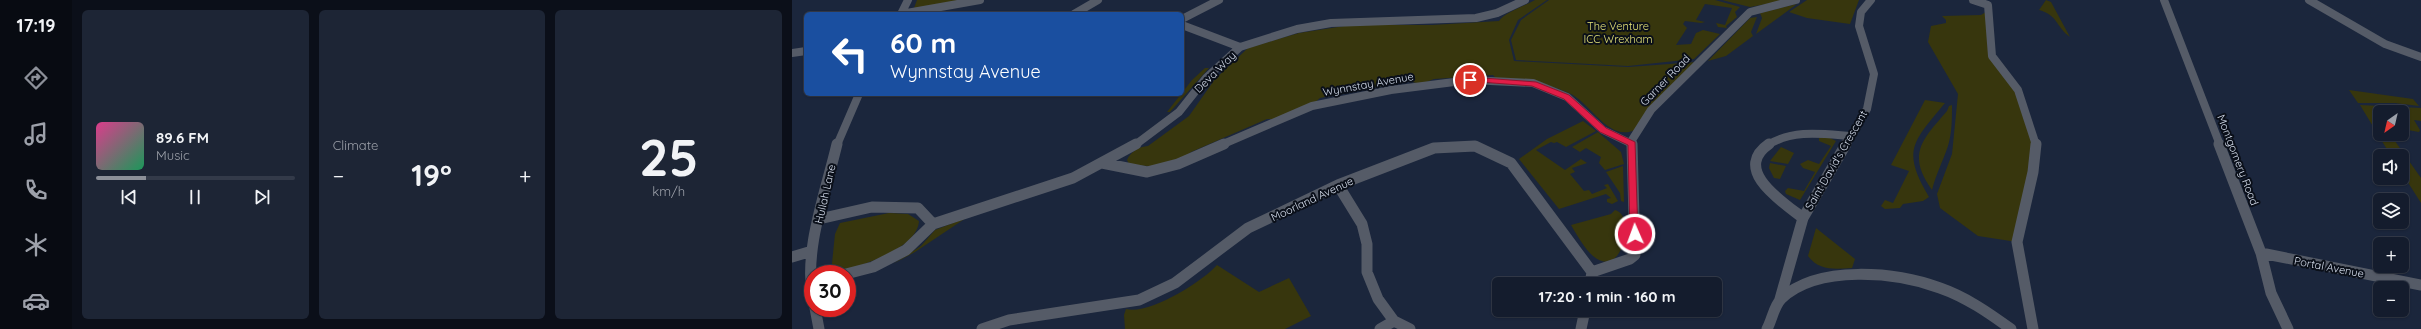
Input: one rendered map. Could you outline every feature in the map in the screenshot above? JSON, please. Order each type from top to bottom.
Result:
[{"type":"street","points":[[902,12],[908,0]]},
{"type":"street","points":[[912,12],[980,0]]},
{"type":"street","points":[[1077,12],[1098,0]]},
{"type":"street","points":[[1184,18],[1219,0]]},
{"type":"street","name":"Deva Way","points":[[856,271],[873,267],[906,250],[933,224],[1073,178],[1137,144],[1179,112],[1206,78],[1240,47],[1297,29],[1331,23],[1476,18],[1497,13],[1525,0]]},
{"type":"street","name":"Garner Road","points":[[1632,144],[1651,110],[1750,12],[1796,0]]},
{"type":"street","name":"Saint David's Crescent","points":[[1767,329],[1780,299],[1803,218],[1867,109],[1874,74],[1859,26],[1861,12],[1871,0]]},
{"type":"street","points":[[1973,0],[1988,5],[1992,56],[2018,90],[2036,145],[2033,172],[2017,242],[2032,329]]},
{"type":"street","name":"Montgomery Road","points":[[2164,0],[2261,253],[2271,293],[2288,329]]},
{"type":"street","points":[[2309,0],[2385,44],[2420,56]]},
{"type":"street","points":[[1184,26],[1240,47]]},
{"type":"street","points":[[792,53],[804,51]]},
{"type":"street","name":"Wynnstay Avenue","points":[[1102,163],[1147,172],[1178,164],[1312,106],[1391,90],[1470,80],[1533,83],[1566,97],[1603,130],[1632,144]]},
{"type":"street","name":"Hullah Lane","points":[[812,265],[812,251],[838,140],[858,96]]},
{"type":"street","points":[[1803,218],[1764,185],[1758,176],[1757,158],[1768,145],[1792,136],[1851,136]]},
{"type":"street","points":[[1591,277],[1592,272],[1630,259],[1635,255],[1632,144]]},
{"type":"street","name":"Moorland Avenue","points":[[982,329],[1009,320],[1139,300],[1175,283],[1248,228],[1338,185],[1434,148],[1475,146],[1511,163],[1592,272]]},
{"type":"street","points":[[1338,185],[1362,224],[1367,244],[1367,272],[1378,299],[1394,321],[1410,329]]},
{"type":"street","points":[[819,219],[872,207],[918,208],[933,224]]},
{"type":"street","points":[[792,257],[812,251]]},
{"type":"street","name":"Portal Avenue","points":[[2261,253],[2421,285]]},
{"type":"street","points":[[1780,299],[1801,285],[1842,276],[1870,275],[1916,280],[1940,287],[1966,300],[2011,329]]},
{"type":"street","points":[[817,317],[819,329]]},
{"type":"street","points":[[1581,329],[1583,317]]},
{"type":"street","points":[[1380,329],[1394,321]]},
{"type":"green space","points":[[917,0],[970,0],[914,8]]},
{"type":"green space","points":[[1535,0],[1547,0],[1518,20],[1509,40],[1514,61],[1628,67],[1697,62],[1635,130],[1625,132],[1616,131],[1608,126],[1577,98],[1560,89],[1542,84],[1496,78],[1493,75],[1434,79],[1421,84],[1408,81],[1320,98],[1302,110],[1281,118],[1267,119],[1191,152],[1178,161],[1162,165],[1145,166],[1129,164],[1127,160],[1136,150],[1141,147],[1148,146],[1189,116],[1215,79],[1248,48],[1299,33],[1351,25],[1432,25],[1499,21],[1510,12]]},
{"type":"green space","name":"The Venture ICC Wrexham","points":[[1549,0],[1715,0],[1740,7],[1735,12],[1737,17],[1726,26],[1727,28],[1718,27],[1716,23],[1725,25],[1732,8],[1705,4],[1696,20],[1705,22],[1685,21],[1683,24],[1687,28],[1676,45],[1691,44],[1696,33],[1703,30],[1720,34],[1694,59],[1628,66],[1516,60],[1511,40],[1521,20]]},
{"type":"green space","points":[[1722,0],[1788,0],[1750,7]]},
{"type":"green space","points":[[1807,0],[1859,0],[1850,24],[1807,18],[1789,12]]},
{"type":"green space","points":[[2046,0],[2051,2],[2070,37],[2050,15],[2039,10]]},
{"type":"green space","points":[[1797,4],[1756,34],[1762,18],[1760,13]]},
{"type":"green space","points":[[1989,10],[1992,56],[2018,90],[2036,145],[2017,242],[1978,236],[1940,208],[1937,194],[1952,154],[1958,94],[1928,42],[1931,26],[1946,23],[1946,20],[1942,16],[1981,15]]},
{"type":"green space","points":[[1757,17],[1751,32],[1753,36],[1726,56],[1708,61],[1750,18]]},
{"type":"green space","points":[[1205,68],[1209,68],[1170,112],[1167,112],[1180,96],[1184,96],[1184,90],[1192,80]]},
{"type":"green space","points":[[2349,90],[2413,99],[2419,106],[2395,103],[2358,103]]},
{"type":"green space","points":[[1925,100],[1945,103],[1918,137],[1914,147],[1913,157],[1915,168],[1929,197],[1923,201],[1903,204],[1900,208],[1885,209],[1881,206],[1885,200],[1893,203],[1909,171],[1891,165]]},
{"type":"green space","points":[[1952,105],[1952,126],[1949,141],[1932,190],[1924,177],[1920,166],[1919,157],[1921,148],[1931,130],[1947,111],[1949,106]]},
{"type":"green space","points":[[2360,105],[2373,106],[2373,126]]},
{"type":"green space","points":[[2409,107],[2421,108],[2421,121],[2414,120],[2420,130],[2419,132],[2409,130]]},
{"type":"green space","points":[[1583,121],[1596,131],[1566,147],[1557,142],[1551,142],[1536,150],[1565,170],[1581,159],[1587,163],[1572,168],[1575,172],[1570,174],[1584,191],[1589,190],[1592,194],[1607,188],[1604,185],[1608,184],[1618,201],[1612,204],[1607,202],[1607,199],[1611,198],[1606,194],[1559,209],[1519,159],[1547,139]]},
{"type":"green space","points":[[1598,132],[1621,152],[1624,164],[1605,170],[1599,163],[1601,157],[1586,148],[1580,152],[1572,147]]},
{"type":"green space","points":[[1819,138],[1830,138],[1836,141],[1800,200],[1786,194],[1785,191],[1788,188],[1804,191],[1815,172],[1803,168],[1800,164],[1808,160],[1819,164],[1831,146],[1819,141]]},
{"type":"green space","points":[[2382,141],[2395,141],[2401,149],[2387,149]]},
{"type":"green space","points":[[1781,147],[1794,153],[1788,164],[1770,161]]},
{"type":"green space","points":[[2409,161],[2421,178],[2421,203],[2409,184]]},
{"type":"green space","points":[[1770,163],[1786,166],[1780,179],[1774,178],[1769,168]]},
{"type":"green space","points":[[1623,166],[1624,202],[1621,201],[1620,193],[1606,172]]},
{"type":"green space","points":[[1615,210],[1622,214],[1625,223],[1623,244],[1619,254],[1612,260],[1603,261],[1590,253],[1571,225],[1611,214]]},
{"type":"green space","points":[[889,213],[908,214],[919,221],[916,232],[908,241],[897,249],[856,267],[856,265],[832,265],[835,234],[840,223]]},
{"type":"green space","points":[[966,218],[915,252],[893,264],[921,246],[935,230]]},
{"type":"green space","points":[[1816,228],[1855,259],[1852,268],[1840,269],[1822,267],[1812,261],[1808,256]]},
{"type":"green space","points":[[1217,265],[1259,292],[1289,278],[1311,316],[1285,329],[1125,329],[1124,315],[1126,309],[1136,310],[1148,307],[1174,296],[1200,280]]},
{"type":"route","points":[[1470,80],[1503,80],[1533,83],[1566,97],[1603,130],[1632,144],[1635,234]]}]
